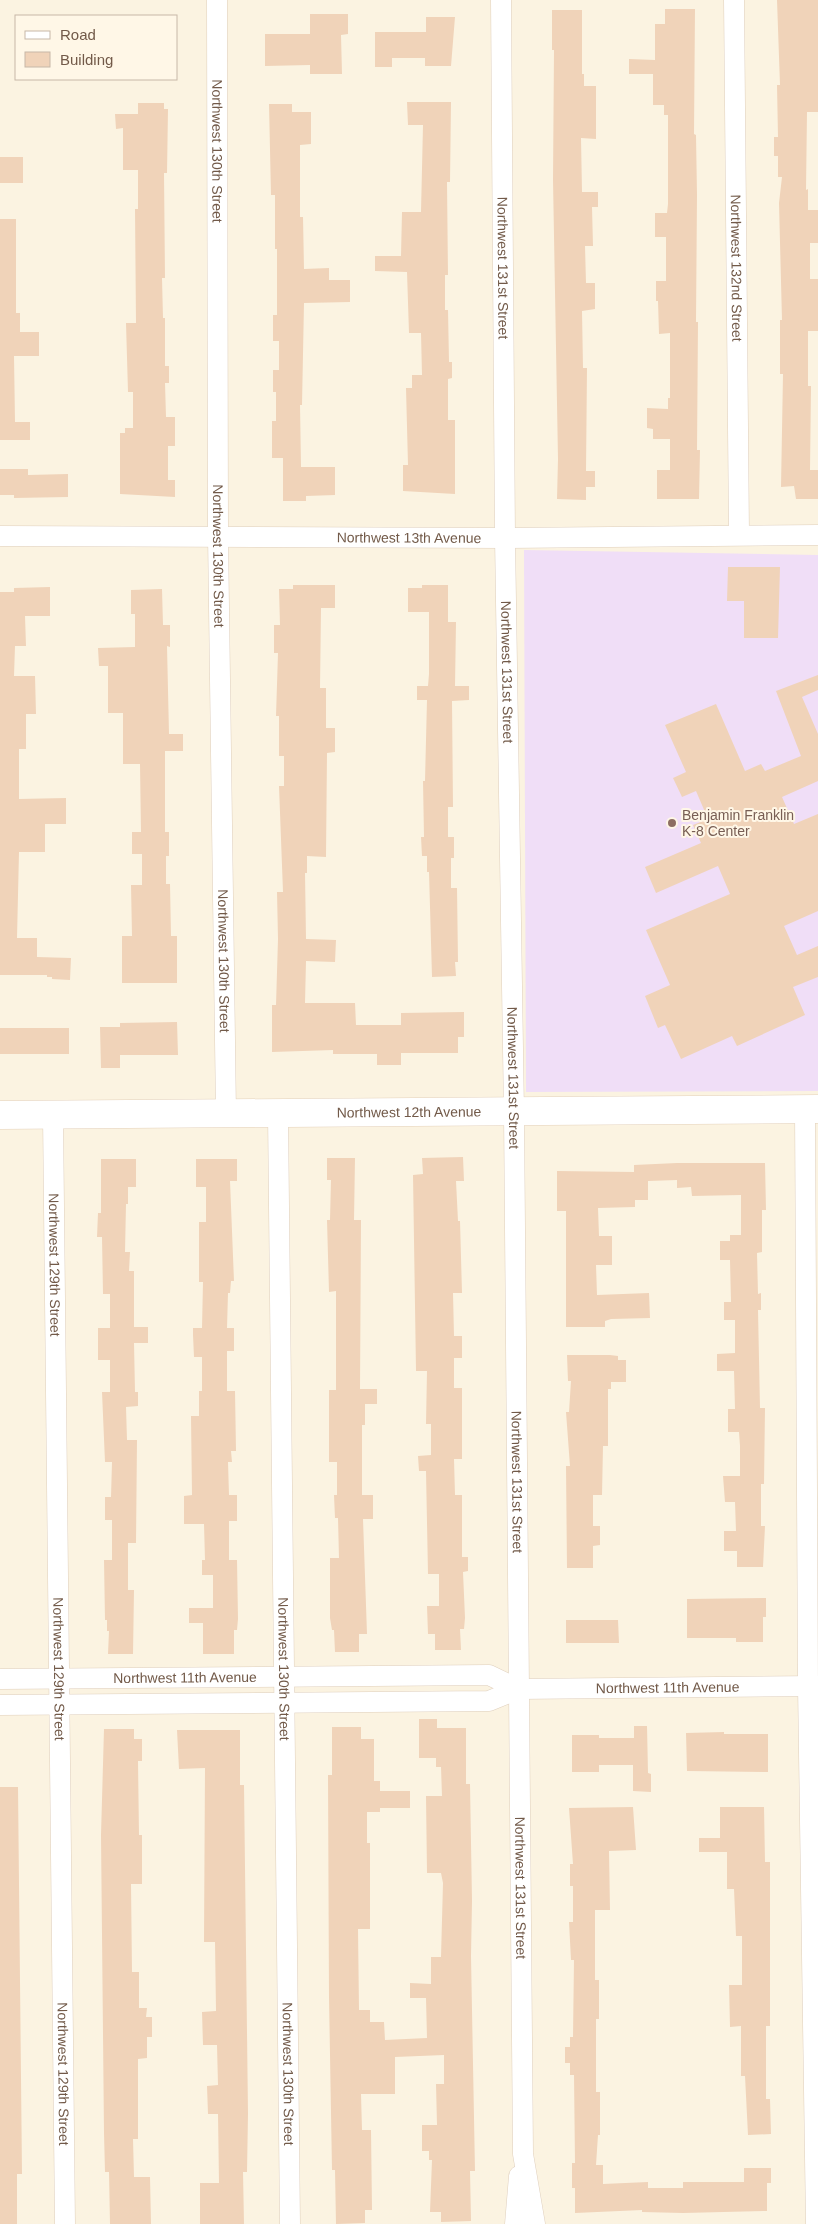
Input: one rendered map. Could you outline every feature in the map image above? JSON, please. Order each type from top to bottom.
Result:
[{"type":"street","name":"Northwest 130th Street","points":[[217,0],[218,535],[226,1113]]},
{"type":"street","name":"Northwest 131st Street","points":[[501,0],[505,538],[514,1113],[523,2154],[535,2224]]},
{"type":"street","name":"Northwest 132nd Street","points":[[734,0],[739,535]]},
{"type":"street","name":"Northwest 13th Avenue","points":[[0,536],[218,535],[505,538],[818,535]]},
{"type":"street","name":"Northwest 12th Avenue","points":[[0,1115],[514,1113],[811,1109]]},
{"type":"street","points":[[811,1109],[816,2224]]},
{"type":"street","name":"Northwest 130th Street","points":[[278,1114],[290,2224]]},
{"type":"street","name":"Northwest 129th Street","points":[[53,1115],[64,2224]]},
{"type":"street","name":"Northwest 11th Avenue","points":[[0,1679],[489,1675],[518,1689]]},
{"type":"street","name":"Northwest 11th Avenue","points":[[0,1705],[489,1701],[518,1689],[813,1686]]},
{"type":"street","name":"Northwest 131st Street","points":[[515,2224],[519,2175],[523,2154]]},
{"type":"shaded area","name":"Benjamin Franklin K-8 Center","points":[[524,550],[818,555],[818,1091],[526,1092]]},
{"type":"building","points":[[777,0],[818,0],[818,112],[807,112],[806,190],[808,189],[808,210],[818,210],[818,243],[810,243],[810,279],[818,279],[818,331],[808,331],[808,386],[811,386],[810,470],[818,470],[818,499],[796,499],[794,486],[781,487],[783,374],[780,374],[780,320],[782,320],[779,203],[782,177],[778,177],[778,156],[774,156],[774,137],[778,137],[777,85],[780,85]]},
{"type":"building","points":[[665,9],[695,9],[694,134],[696,135],[697,195],[696,322],[698,322],[697,450],[700,450],[699,499],[657,499],[657,470],[670,470],[670,439],[653,439],[653,429],[647,428],[647,408],[668,409],[668,398],[670,398],[670,333],[659,334],[658,301],[656,301],[656,281],[666,281],[666,237],[655,237],[655,213],[667,213],[668,204],[668,115],[664,115],[664,105],[653,105],[653,74],[629,74],[629,59],[655,60],[655,24],[665,24]]},
{"type":"building","points":[[552,10],[582,10],[582,74],[584,74],[584,86],[596,86],[596,139],[581,138],[582,192],[598,192],[598,207],[592,207],[593,246],[585,246],[586,283],[595,283],[595,309],[582,311],[583,368],[587,368],[586,471],[595,471],[595,487],[586,487],[586,500],[557,499],[558,459],[553,180],[554,50],[552,50]]},
{"type":"building","points":[[310,14],[348,14],[348,34],[341,35],[342,74],[310,74],[310,65],[265,66],[265,34],[310,34]]},
{"type":"building","points":[[426,17],[455,17],[451,66],[425,66],[425,58],[392,58],[392,67],[375,67],[375,32],[426,32]]},
{"type":"building","points":[[407,102],[451,102],[450,182],[447,182],[448,275],[445,275],[445,310],[448,310],[449,362],[452,362],[452,378],[448,379],[448,420],[455,420],[455,494],[403,491],[403,465],[408,465],[406,388],[412,388],[412,375],[422,375],[421,333],[409,333],[407,272],[375,271],[375,256],[401,256],[402,212],[421,212],[423,125],[408,125]]},
{"type":"building","points":[[138,103],[164,103],[164,109],[168,109],[167,173],[164,173],[165,278],[162,278],[163,318],[165,318],[165,366],[169,366],[169,383],[165,383],[166,417],[175,417],[175,446],[168,446],[168,480],[175,480],[175,497],[120,494],[120,433],[125,433],[125,428],[133,428],[133,392],[128,392],[126,323],[136,323],[135,209],[138,209],[138,170],[123,170],[123,128],[116,129],[115,114],[138,114]]},
{"type":"building","points":[[269,104],[292,104],[292,112],[311,112],[311,144],[300,145],[300,217],[303,217],[304,269],[329,268],[329,280],[350,280],[350,302],[304,303],[302,405],[300,405],[301,467],[335,467],[335,495],[306,496],[306,501],[283,501],[283,458],[272,458],[272,421],[276,421],[276,392],[273,392],[273,370],[279,370],[279,341],[273,341],[273,315],[277,315],[277,249],[275,249],[275,195],[271,195]]},
{"type":"building","points":[[0,157],[23,157],[23,183],[0,183]]},
{"type":"building","points":[[0,219],[16,219],[16,313],[20,313],[20,332],[39,332],[39,356],[14,356],[15,422],[30,422],[30,440],[0,440]]},
{"type":"building","points":[[0,469],[28,469],[28,475],[68,474],[68,497],[14,498],[14,495],[0,495]]},
{"type":"building","points":[[728,567],[780,567],[778,638],[744,638],[744,601],[727,601]]},
{"type":"building","points":[[293,585],[335,585],[335,608],[321,608],[320,688],[326,688],[326,728],[335,728],[335,752],[327,753],[326,857],[307,856],[307,873],[305,873],[306,939],[336,940],[335,962],[306,961],[305,1003],[355,1003],[356,1025],[401,1025],[401,1013],[464,1012],[464,1037],[458,1037],[458,1053],[401,1053],[401,1065],[377,1065],[377,1054],[333,1054],[333,1050],[272,1052],[272,1005],[276,1005],[277,892],[283,892],[279,786],[284,786],[284,756],[279,756],[279,716],[276,716],[278,653],[274,653],[274,625],[280,625],[279,589],[293,589]]},
{"type":"building","points":[[422,585],[448,585],[448,622],[456,622],[455,686],[469,686],[469,700],[452,701],[453,807],[448,807],[448,837],[454,837],[454,858],[451,858],[451,888],[457,888],[458,962],[455,962],[456,976],[432,977],[429,872],[427,872],[427,856],[422,856],[421,837],[424,837],[423,781],[425,781],[427,700],[417,700],[417,686],[428,686],[429,612],[408,612],[408,588],[422,588]]},
{"type":"building","points":[[50,587],[50,616],[25,616],[26,646],[15,646],[14,676],[35,676],[36,714],[26,714],[26,749],[19,749],[19,799],[66,798],[66,824],[45,824],[45,852],[19,852],[17,938],[37,938],[37,957],[71,958],[70,980],[52,979],[52,977],[47,977],[47,975],[0,975],[0,592],[14,592],[14,588]]},
{"type":"building","points":[[162,589],[163,625],[170,625],[170,647],[167,646],[169,734],[183,734],[183,751],[165,751],[165,832],[169,832],[169,856],[166,856],[166,884],[170,884],[171,936],[177,936],[177,983],[122,983],[122,936],[132,936],[131,885],[142,885],[142,854],[132,854],[132,832],[141,832],[140,764],[123,764],[123,713],[108,713],[108,666],[99,666],[98,648],[135,647],[135,614],[131,614],[131,590]]},
{"type":"building","points":[[818,675],[818,690],[802,697],[818,734],[818,781],[782,797],[794,824],[818,814],[818,911],[784,926],[797,955],[818,946],[818,977],[793,987],[805,1015],[737,1046],[732,1036],[681,1059],[665,1025],[658,1028],[645,996],[670,985],[646,930],[730,894],[718,866],[656,893],[645,867],[701,843],[693,825],[708,819],[696,791],[682,797],[673,778],[686,772],[665,725],[716,704],[745,771],[761,764],[765,771],[801,756],[776,691]]},
{"type":"building","points":[[177,1022],[178,1055],[120,1055],[120,1068],[101,1068],[100,1027],[120,1027],[120,1023]]},
{"type":"building","points":[[0,1028],[69,1028],[69,1054],[0,1054]]},
{"type":"building","points":[[463,1157],[464,1181],[456,1181],[458,1221],[460,1221],[462,1293],[453,1293],[454,1336],[462,1336],[462,1358],[454,1358],[454,1388],[462,1388],[462,1459],[454,1459],[455,1495],[462,1495],[462,1557],[468,1557],[468,1571],[463,1572],[465,1618],[464,1629],[460,1629],[461,1650],[435,1650],[435,1634],[428,1634],[427,1606],[439,1606],[439,1574],[428,1574],[426,1471],[419,1471],[418,1456],[431,1455],[431,1424],[426,1424],[427,1371],[416,1371],[413,1175],[423,1174],[422,1158]]},
{"type":"building","points":[[327,1158],[355,1158],[354,1220],[361,1220],[360,1389],[377,1389],[377,1404],[365,1404],[365,1425],[362,1425],[362,1495],[373,1495],[373,1519],[363,1519],[367,1634],[359,1634],[359,1652],[335,1652],[334,1630],[332,1630],[330,1618],[330,1558],[339,1558],[338,1518],[335,1518],[334,1495],[337,1495],[337,1462],[329,1462],[329,1390],[336,1390],[336,1291],[329,1292],[327,1220],[330,1220],[331,1180],[327,1180]]},
{"type":"building","points":[[101,1159],[136,1159],[136,1187],[128,1187],[125,1252],[130,1252],[129,1271],[134,1271],[134,1327],[148,1327],[148,1343],[134,1343],[135,1392],[138,1392],[138,1406],[126,1407],[127,1440],[137,1440],[136,1543],[128,1543],[128,1590],[134,1590],[133,1654],[108,1654],[109,1631],[107,1631],[107,1620],[105,1620],[104,1560],[112,1560],[112,1520],[105,1520],[105,1497],[111,1497],[112,1462],[105,1462],[102,1392],[110,1392],[110,1360],[98,1360],[98,1328],[110,1328],[110,1294],[103,1294],[102,1237],[97,1237],[98,1213],[101,1213]]},
{"type":"building","points":[[196,1159],[237,1159],[237,1181],[230,1181],[234,1281],[231,1281],[230,1293],[228,1293],[227,1328],[234,1328],[234,1351],[227,1351],[227,1391],[235,1391],[236,1451],[231,1451],[232,1462],[228,1462],[229,1495],[237,1495],[237,1521],[229,1521],[229,1560],[237,1560],[238,1619],[237,1630],[234,1630],[234,1654],[203,1654],[203,1623],[189,1623],[189,1608],[213,1608],[213,1575],[202,1575],[202,1560],[205,1560],[204,1524],[184,1524],[184,1496],[192,1495],[191,1416],[199,1416],[199,1391],[202,1391],[202,1357],[194,1357],[193,1328],[202,1328],[203,1282],[199,1282],[199,1222],[206,1222],[206,1187],[196,1187]]},
{"type":"building","points":[[765,1163],[766,1210],[762,1210],[762,1252],[757,1253],[758,1294],[761,1293],[761,1310],[758,1310],[760,1408],[765,1408],[764,1484],[761,1484],[761,1526],[765,1526],[763,1567],[737,1567],[737,1551],[724,1551],[724,1531],[736,1531],[735,1502],[725,1502],[723,1476],[740,1476],[740,1446],[739,1432],[728,1432],[728,1409],[735,1409],[734,1371],[717,1371],[717,1354],[735,1353],[735,1320],[724,1320],[724,1302],[731,1302],[730,1260],[720,1260],[720,1241],[730,1241],[730,1235],[741,1235],[741,1195],[692,1196],[691,1187],[677,1188],[677,1180],[648,1181],[648,1200],[635,1200],[635,1207],[598,1208],[599,1236],[612,1236],[612,1265],[596,1265],[597,1295],[649,1293],[650,1318],[611,1319],[605,1321],[605,1327],[566,1327],[566,1211],[557,1211],[557,1171],[634,1172],[634,1165]]},
{"type":"building","points":[[567,1355],[610,1355],[618,1356],[618,1360],[626,1360],[626,1382],[611,1382],[611,1389],[608,1389],[608,1446],[603,1446],[602,1495],[593,1495],[593,1526],[600,1526],[600,1545],[593,1546],[593,1568],[567,1568],[566,1466],[570,1466],[566,1412],[569,1412],[571,1381],[568,1381]]},
{"type":"building","points":[[766,1598],[766,1617],[763,1617],[763,1642],[736,1642],[736,1638],[687,1638],[687,1599]]},
{"type":"building","points":[[566,1620],[618,1620],[619,1643],[566,1643]]},
{"type":"building","points":[[419,1719],[437,1719],[437,1728],[466,1728],[466,1784],[470,1784],[475,2171],[470,2171],[471,2221],[441,2222],[441,2212],[430,2212],[432,2160],[429,2160],[429,2151],[422,2151],[422,2125],[437,2125],[436,2084],[444,2084],[444,2055],[395,2057],[395,2094],[361,2094],[362,2130],[371,2130],[372,2210],[365,2210],[365,2223],[336,2224],[335,2170],[332,2170],[329,1997],[328,1775],[332,1775],[332,1727],[361,1727],[361,1739],[374,1739],[374,1781],[380,1781],[380,1791],[410,1791],[410,1808],[380,1808],[380,1812],[367,1812],[367,1843],[370,1843],[370,1929],[358,1929],[359,2010],[370,2010],[370,2022],[384,2022],[385,2040],[427,2038],[426,1998],[410,1998],[410,1983],[431,1984],[431,1957],[441,1957],[443,1883],[441,1873],[427,1873],[426,1796],[442,1796],[441,1767],[436,1767],[436,1758],[419,1758]]},
{"type":"building","points":[[634,1726],[647,1726],[648,1773],[651,1774],[651,1792],[633,1791],[633,1765],[599,1765],[599,1772],[572,1772],[572,1735],[599,1735],[599,1738],[634,1738]]},
{"type":"building","points":[[104,1729],[134,1729],[134,1739],[142,1739],[142,1761],[138,1761],[139,1835],[142,1835],[142,1884],[131,1884],[132,1972],[139,1972],[139,2008],[147,2008],[146,2017],[152,2017],[152,2037],[147,2037],[147,2058],[138,2059],[138,2139],[133,2139],[134,2177],[150,2177],[151,2224],[110,2224],[109,2172],[105,2172],[101,1835]]},
{"type":"building","points":[[177,1730],[240,1730],[240,1785],[244,1785],[248,2114],[247,2172],[243,2172],[244,2224],[200,2224],[200,2183],[219,2183],[218,2114],[208,2114],[207,2086],[218,2085],[217,2045],[203,2045],[202,2012],[216,2011],[215,1942],[204,1942],[205,1768],[179,1769]]},
{"type":"building","points":[[724,1732],[724,1734],[768,1734],[768,1772],[687,1771],[686,1733]]},
{"type":"building","points":[[0,1787],[18,1787],[22,2174],[17,2174],[17,2224],[0,2224]]},
{"type":"building","points":[[633,1807],[636,1850],[609,1851],[610,1910],[595,1910],[595,1980],[599,1980],[599,2019],[596,2019],[596,2092],[600,2092],[600,2135],[598,2135],[596,2165],[603,2165],[603,2184],[648,2182],[648,2188],[683,2188],[683,2182],[744,2182],[744,2168],[771,2168],[771,2183],[767,2183],[767,2211],[683,2213],[642,2212],[642,2210],[575,2213],[575,2188],[572,2188],[572,2163],[575,2163],[574,2075],[570,2075],[570,2063],[565,2063],[565,2047],[570,2047],[570,2037],[573,2037],[574,1960],[571,1960],[569,1922],[573,1922],[573,1886],[570,1886],[570,1864],[573,1864],[569,1808]]},
{"type":"building","points":[[720,1807],[764,1807],[765,1862],[770,1862],[770,2026],[766,2026],[766,2099],[770,2099],[771,2134],[748,2135],[745,2076],[741,2076],[741,2026],[730,2027],[729,1985],[742,1985],[742,1936],[736,1936],[734,1889],[727,1889],[727,1852],[699,1852],[699,1838],[720,1838]]},
{"type":"place","name":"Benjamin Franklin K-8 Center","points":[[672,823]]}]
